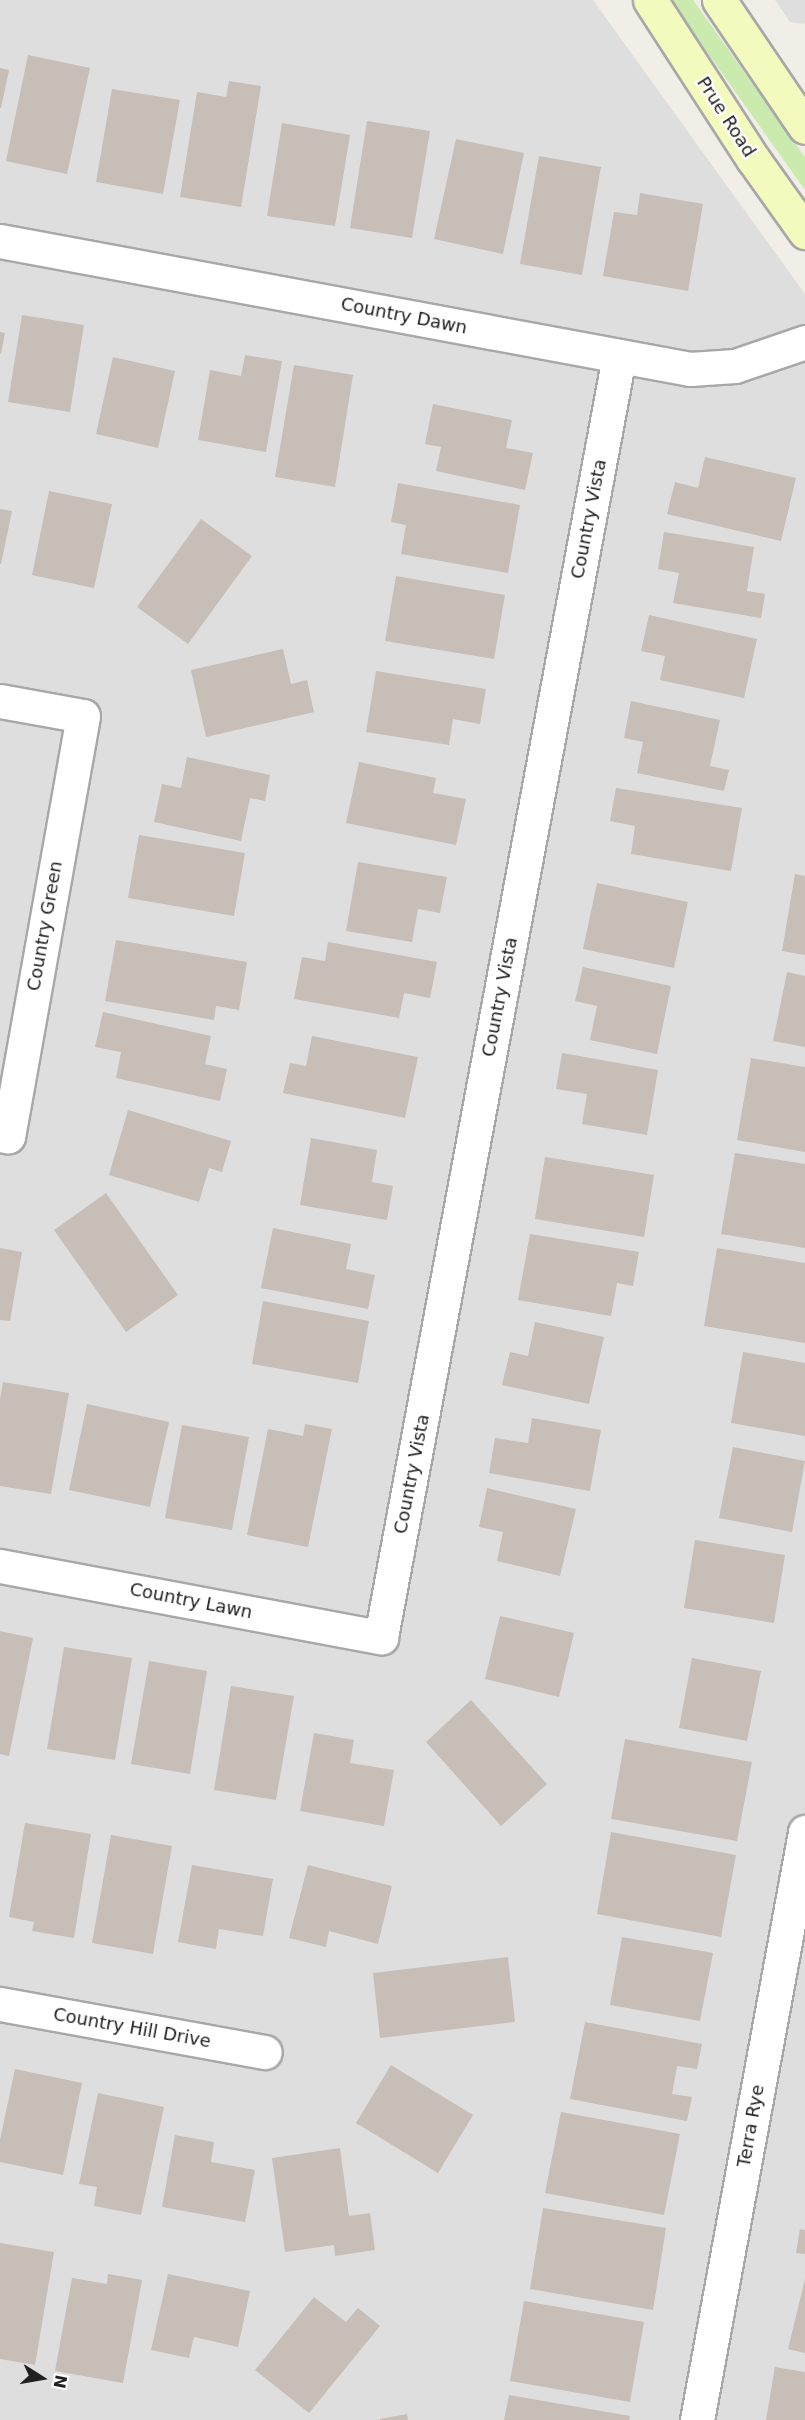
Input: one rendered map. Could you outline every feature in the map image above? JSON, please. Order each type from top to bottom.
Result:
[{"type":"main road","name":"Prue Road","points":[[650,0],[753,159],[805,232]]},
{"type":"main road","points":[[719,0],[805,127]]},
{"type":"street","name":"Country Dawn","points":[[0,241],[690,369],[735,366],[805,342]]},
{"type":"street","name":"Country Vista","points":[[381,1637],[619,356]]},
{"type":"street","name":"Country Green","points":[[0,701],[82,716],[4,1136]]},
{"type":"street","name":"Country Lawn","points":[[0,1566],[381,1637]]},
{"type":"street","name":"Terra Rye","points":[[697,2420],[805,1832]]},
{"type":"street","name":"Country Hill Drive","points":[[0,2004],[265,2052]]},
{"type":"shaded area","points":[[0,0],[593,0],[805,294],[805,2420],[0,2420]]},
{"type":"shaded area","points":[[775,0],[805,0],[805,24],[790,22]]},
{"type":"green space","points":[[670,0],[693,0],[805,157],[805,190]]},
{"type":"building","points":[[28,55],[90,68],[67,174],[6,161]]},
{"type":"building","points":[[0,68],[9,70],[1,108],[0,108]]},
{"type":"building","points":[[229,81],[261,86],[241,207],[180,197],[197,92],[226,97]]},
{"type":"building","points":[[112,89],[180,100],[163,194],[96,182]]},
{"type":"building","points":[[367,121],[430,131],[412,238],[350,228]]},
{"type":"building","points":[[282,123],[350,135],[335,226],[267,216]]},
{"type":"building","points":[[456,139],[524,153],[503,254],[434,239]]},
{"type":"building","points":[[539,156],[601,167],[582,275],[520,264]]},
{"type":"building","points":[[640,193],[703,204],[688,291],[603,276],[614,212],[637,215]]},
{"type":"building","points":[[22,315],[84,325],[70,412],[8,402]]},
{"type":"building","points":[[0,332],[5,333],[1,354],[0,353]]},
{"type":"building","points":[[245,355],[282,361],[266,452],[198,440],[210,370],[241,376]]},
{"type":"building","points":[[113,357],[175,371],[158,448],[96,434]]},
{"type":"building","points":[[294,365],[353,375],[335,487],[275,477]]},
{"type":"building","points":[[433,404],[512,420],[506,448],[533,453],[525,490],[436,471],[441,447],[425,444]]},
{"type":"building","points":[[705,457],[796,478],[781,541],[667,514],[675,482],[698,488]]},
{"type":"building","points":[[398,483],[520,505],[508,573],[401,554],[406,525],[391,522]]},
{"type":"building","points":[[49,491],[112,504],[94,588],[32,575]]},
{"type":"building","points":[[0,509],[12,511],[1,564],[0,564]]},
{"type":"building","points":[[201,519],[252,556],[188,644],[137,607]]},
{"type":"building","points":[[664,532],[754,547],[747,591],[765,594],[761,618],[673,603],[679,573],[658,569]]},
{"type":"building","points":[[396,576],[505,595],[494,659],[385,641]]},
{"type":"building","points":[[649,615],[757,639],[744,698],[660,680],[665,656],[641,651]]},
{"type":"building","points":[[283,649],[291,684],[307,680],[314,712],[206,737],[191,670]]},
{"type":"building","points":[[376,671],[486,689],[480,724],[453,719],[449,745],[366,732]]},
{"type":"building","points":[[631,701],[720,720],[710,766],[729,770],[724,791],[637,773],[643,742],[624,738]]},
{"type":"building","points":[[187,757],[270,775],[265,801],[250,798],[241,841],[154,822],[162,784],[181,788]]},
{"type":"building","points":[[359,762],[436,778],[433,793],[466,799],[456,845],[346,823]]},
{"type":"building","points":[[616,788],[742,808],[731,871],[631,854],[635,826],[610,821]]},
{"type":"building","points":[[139,835],[245,853],[234,916],[128,898]]},
{"type":"building","points":[[358,862],[447,877],[440,913],[418,909],[412,942],[346,931]]},
{"type":"building","points":[[795,874],[805,876],[805,955],[782,951]]},
{"type":"building","points":[[597,883],[688,902],[674,968],[583,949]]},
{"type":"building","points":[[116,940],[247,962],[239,1010],[216,1006],[214,1020],[105,1001]]},
{"type":"building","points":[[328,942],[437,962],[430,998],[404,993],[399,1018],[294,999],[302,957],[325,961]]},
{"type":"building","points":[[583,967],[671,986],[657,1054],[590,1040],[597,1006],[575,1001]]},
{"type":"building","points":[[787,972],[805,976],[805,1047],[773,1041]]},
{"type":"building","points":[[103,1012],[211,1036],[205,1064],[227,1069],[220,1101],[116,1078],[121,1052],[95,1047]]},
{"type":"building","points":[[312,1036],[418,1057],[405,1118],[283,1093],[290,1063],[306,1066]]},
{"type":"building","points":[[562,1053],[658,1070],[647,1135],[582,1124],[587,1094],[556,1089]]},
{"type":"building","points":[[751,1058],[805,1067],[805,1152],[737,1140]]},
{"type":"building","points":[[128,1110],[231,1141],[222,1172],[209,1168],[199,1202],[109,1175]]},
{"type":"building","points":[[311,1138],[377,1150],[372,1182],[393,1186],[387,1220],[300,1205]]},
{"type":"building","points":[[735,1153],[805,1164],[805,1248],[721,1234]]},
{"type":"building","points":[[545,1157],[654,1175],[644,1237],[535,1219]]},
{"type":"building","points":[[106,1193],[178,1295],[126,1332],[54,1230]]},
{"type":"building","points":[[273,1228],[351,1244],[346,1269],[375,1275],[368,1309],[261,1288]]},
{"type":"building","points":[[530,1234],[639,1252],[633,1286],[617,1283],[611,1316],[518,1300]]},
{"type":"building","points":[[0,1248],[22,1252],[10,1321],[0,1320]]},
{"type":"building","points":[[717,1248],[805,1263],[805,1343],[704,1326]]},
{"type":"building","points":[[263,1301],[369,1321],[358,1383],[252,1364]]},
{"type":"building","points":[[535,1322],[604,1337],[589,1404],[502,1385],[510,1352],[528,1356]]},
{"type":"building","points":[[743,1352],[805,1363],[805,1436],[731,1423]]},
{"type":"building","points":[[3,1382],[69,1393],[51,1494],[0,1486],[0,1399]]},
{"type":"building","points":[[87,1404],[169,1422],[150,1507],[69,1490]]},
{"type":"building","points":[[532,1418],[601,1430],[590,1491],[489,1473],[495,1438],[528,1443]]},
{"type":"building","points":[[305,1424],[332,1429],[308,1547],[247,1535],[268,1429],[303,1436]]},
{"type":"building","points":[[182,1425],[249,1437],[232,1530],[165,1518]]},
{"type":"building","points":[[733,1447],[805,1461],[792,1532],[719,1518]]},
{"type":"building","points":[[487,1488],[576,1509],[560,1576],[497,1561],[503,1532],[479,1527]]},
{"type":"building","points":[[695,1540],[785,1555],[774,1623],[684,1608]]},
{"type":"building","points":[[500,1616],[574,1633],[559,1697],[485,1679]]},
{"type":"building","points":[[0,1631],[33,1638],[9,1756],[0,1754]]},
{"type":"building","points":[[64,1647],[132,1658],[115,1760],[47,1749]]},
{"type":"building","points":[[692,1658],[761,1671],[747,1741],[679,1728]]},
{"type":"building","points":[[149,1661],[207,1671],[190,1774],[131,1764]]},
{"type":"building","points":[[231,1686],[294,1696],[276,1800],[214,1790]]},
{"type":"building","points":[[471,1700],[547,1784],[501,1826],[426,1742]]},
{"type":"building","points":[[314,1733],[354,1740],[350,1763],[394,1770],[384,1826],[300,1811]]},
{"type":"building","points":[[625,1739],[752,1762],[737,1841],[611,1819]]},
{"type":"building","points":[[25,1823],[91,1834],[74,1938],[32,1931],[34,1922],[9,1917]]},
{"type":"building","points":[[611,1832],[736,1855],[721,1937],[597,1914]]},
{"type":"building","points":[[111,1835],[172,1846],[153,1954],[92,1943]]},
{"type":"building","points":[[192,1865],[273,1879],[263,1936],[219,1929],[216,1949],[178,1942]]},
{"type":"building","points":[[308,1865],[392,1886],[378,1944],[329,1931],[326,1947],[289,1938]]},
{"type":"building","points":[[622,1937],[713,1953],[700,2021],[610,2005]]},
{"type":"building","points":[[508,1957],[515,2022],[380,2038],[373,1973]]},
{"type":"building","points":[[585,2022],[702,2044],[697,2069],[677,2066],[672,2094],[692,2097],[687,2121],[570,2099]]},
{"type":"building","points":[[391,2065],[473,2115],[438,2173],[356,2123]]},
{"type":"building","points":[[15,2069],[82,2083],[63,2175],[0,2162],[0,2140]]},
{"type":"building","points":[[98,2093],[164,2107],[141,2215],[94,2206],[97,2187],[79,2184]]},
{"type":"building","points":[[561,2112],[680,2134],[664,2215],[545,2193]]},
{"type":"building","points":[[175,2135],[214,2142],[211,2162],[255,2170],[245,2222],[162,2207]]},
{"type":"building","points":[[340,2148],[349,2216],[370,2213],[375,2250],[335,2256],[334,2245],[285,2252],[272,2158]]},
{"type":"building","points":[[543,2208],[666,2228],[653,2310],[530,2289]]},
{"type":"building","points":[[800,2229],[805,2230],[805,2254],[796,2253]]},
{"type":"building","points":[[0,2243],[54,2252],[35,2365],[0,2359]]},
{"type":"building","points":[[108,2274],[142,2280],[123,2383],[55,2371],[72,2278],[107,2284]]},
{"type":"building","points":[[168,2274],[250,2291],[238,2347],[194,2337],[189,2358],[151,2350]]},
{"type":"building","points":[[805,2279],[805,2353],[788,2349]]},
{"type":"building","points":[[314,2297],[346,2322],[358,2308],[380,2326],[309,2413],[255,2370]]},
{"type":"building","points":[[524,2301],[644,2322],[630,2402],[510,2381]]},
{"type":"building","points":[[775,2367],[805,2372],[805,2420],[766,2420]]},
{"type":"building","points":[[509,2395],[630,2416],[629,2420],[504,2420]]},
{"type":"building","points":[[407,2414],[408,2420],[380,2420],[380,2419]]}]
